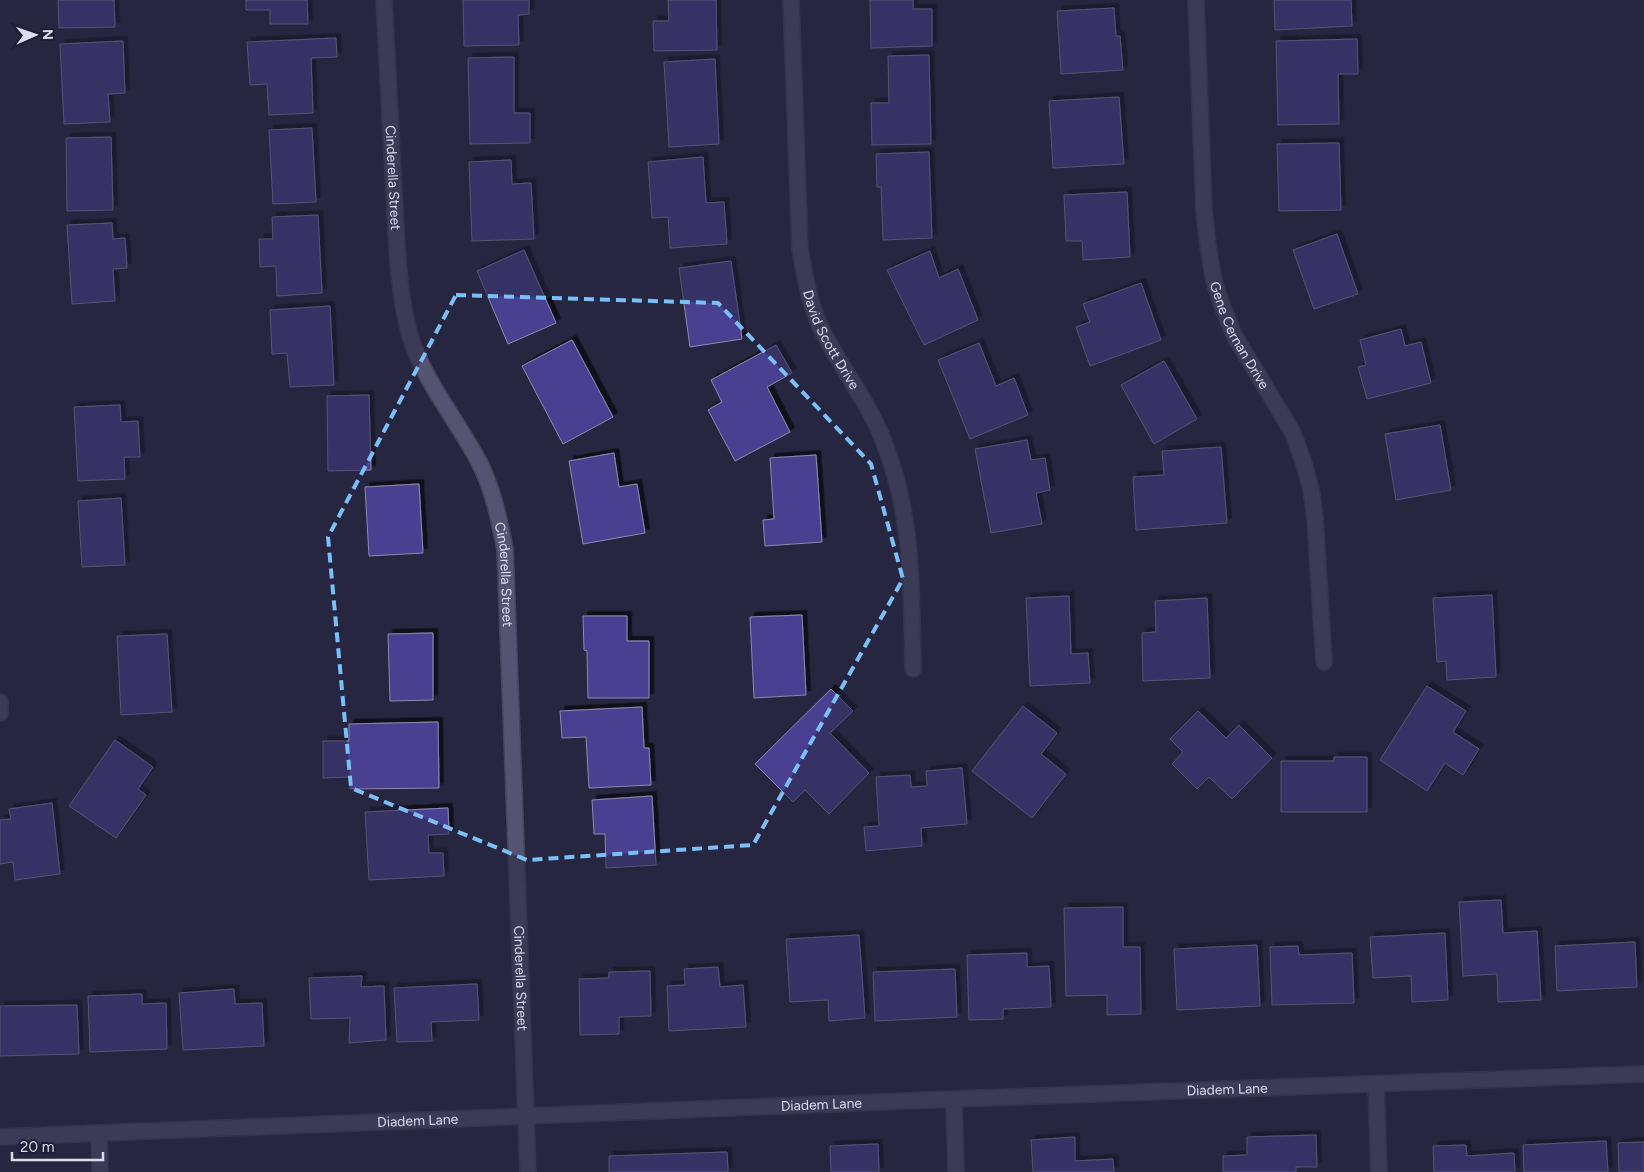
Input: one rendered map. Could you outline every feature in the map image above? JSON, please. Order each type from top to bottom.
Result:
[{"type":"street","name":"Cinderella Street","points":[[384,0],[398,259],[404,308],[411,336],[421,363],[480,463],[496,510],[505,549],[528,1172]]},
{"type":"street","name":"David Scott Drive","points":[[790,0],[800,249],[805,278],[813,307],[824,334],[870,412],[885,443],[896,475],[904,509],[910,551],[912,669]]},
{"type":"street","name":"Gene Cernan Drive","points":[[1196,0],[1204,211],[1212,272],[1234,335],[1292,433],[1303,461],[1311,489],[1315,518],[1324,662]]},
{"type":"street","points":[[0,702],[0,713]]},
{"type":"street","name":"Diadem Lane","points":[[0,1137],[1644,1074]]},
{"type":"street","points":[[1376,1085],[1379,1172]]},
{"type":"street","points":[[954,1099],[956,1172]]},
{"type":"street","points":[[99,1133],[100,1172]]},
{"type":"highlighted area","points":[[456,295],[718,303],[871,464],[903,579],[753,845],[527,860],[351,788],[328,537]]},
{"type":"building","points":[[58,0],[114,0],[115,27],[59,28]]},
{"type":"building","points":[[246,0],[307,0],[308,24],[270,24],[270,10],[246,10]]},
{"type":"building","points":[[463,0],[529,0],[529,14],[518,15],[519,45],[464,46]]},
{"type":"building","points":[[668,0],[716,0],[717,50],[654,51],[653,21],[669,21]]},
{"type":"building","points":[[870,0],[913,0],[913,9],[932,9],[932,46],[871,48]]},
{"type":"building","points":[[1274,0],[1351,0],[1352,26],[1275,30]]},
{"type":"building","points":[[1114,8],[1116,36],[1120,36],[1123,70],[1061,74],[1057,11]]},
{"type":"building","points":[[336,38],[337,57],[311,58],[313,113],[269,115],[267,84],[250,85],[247,42]]},
{"type":"building","points":[[1357,39],[1358,74],[1338,74],[1339,124],[1278,125],[1276,41]]},
{"type":"building","points":[[123,41],[125,93],[108,94],[110,122],[64,124],[60,44]]},
{"type":"building","points":[[929,55],[931,144],[872,145],[871,103],[889,103],[888,56]]},
{"type":"building","points":[[514,57],[514,113],[530,113],[530,143],[470,144],[468,58]]},
{"type":"building","points":[[715,59],[719,144],[669,147],[664,62]]},
{"type":"building","points":[[1119,97],[1124,164],[1053,168],[1049,101]]},
{"type":"building","points":[[312,128],[316,202],[273,204],[269,130]]},
{"type":"building","points":[[111,137],[113,210],[67,211],[66,138]]},
{"type":"building","points":[[1339,143],[1341,210],[1279,211],[1277,144]]},
{"type":"building","points":[[929,152],[932,238],[883,240],[881,187],[877,187],[876,154]]},
{"type":"building","points":[[703,157],[706,203],[724,202],[727,244],[670,248],[668,217],[652,218],[648,162]]},
{"type":"building","points":[[511,160],[512,184],[531,183],[534,239],[472,241],[469,162]]},
{"type":"building","points":[[1127,192],[1130,257],[1083,260],[1082,241],[1066,241],[1064,195]]},
{"type":"building","points":[[318,215],[322,293],[277,296],[276,266],[260,267],[259,239],[273,239],[272,217]]},
{"type":"building","points":[[112,223],[113,239],[125,238],[127,268],[113,269],[115,301],[72,304],[67,225]]},
{"type":"building","points":[[1337,234],[1358,294],[1314,309],[1293,250]]},
{"type":"building","points":[[524,250],[556,323],[508,344],[477,271]]},
{"type":"building","points":[[930,251],[939,278],[958,269],[978,320],[924,345],[887,270]]},
{"type":"building","points":[[731,261],[742,339],[690,347],[679,268]]},
{"type":"building","points":[[1141,283],[1161,340],[1090,366],[1076,327],[1090,322],[1083,304]]},
{"type":"building","points":[[330,306],[334,385],[290,387],[287,353],[272,354],[270,310]]},
{"type":"building","points":[[1401,329],[1405,346],[1421,342],[1431,383],[1367,399],[1358,367],[1366,365],[1360,340]]},
{"type":"building","points":[[572,340],[613,417],[563,444],[522,366]]},
{"type":"building","points":[[979,343],[996,386],[1014,378],[1028,415],[970,439],[938,360]]},
{"type":"building","points":[[776,345],[792,373],[767,387],[790,432],[735,461],[708,410],[722,402],[711,380]]},
{"type":"building","points":[[1164,361],[1197,419],[1154,444],[1121,385]]},
{"type":"building","points":[[369,395],[371,470],[328,471],[327,396]]},
{"type":"building","points":[[120,405],[121,422],[138,421],[140,457],[124,457],[125,479],[78,481],[74,407]]},
{"type":"building","points":[[1440,425],[1451,490],[1396,500],[1385,434]]},
{"type":"building","points":[[1027,440],[1031,460],[1045,458],[1050,490],[1036,493],[1042,524],[991,533],[975,449]]},
{"type":"building","points":[[1221,447],[1227,523],[1136,530],[1133,477],[1164,475],[1162,451]]},
{"type":"building","points":[[614,453],[619,487],[637,484],[645,533],[583,544],[569,461]]},
{"type":"building","points":[[816,455],[822,542],[765,546],[763,520],[774,519],[770,458]]},
{"type":"building","points":[[419,484],[423,553],[369,556],[365,487]]},
{"type":"building","points":[[121,498],[125,565],[82,567],[78,501]]},
{"type":"building","points":[[1492,595],[1496,677],[1447,680],[1446,661],[1437,662],[1433,598]]},
{"type":"building","points":[[1069,596],[1071,654],[1088,653],[1090,683],[1030,686],[1026,598]]},
{"type":"building","points":[[1207,598],[1210,678],[1143,681],[1142,633],[1156,632],[1155,601]]},
{"type":"building","points":[[802,615],[806,695],[754,698],[750,617]]},
{"type":"building","points":[[583,616],[627,616],[627,641],[649,641],[649,698],[588,698],[587,651],[584,650]]},
{"type":"building","points":[[433,633],[433,700],[390,701],[388,634]]},
{"type":"building","points":[[167,634],[172,712],[121,715],[117,636]]},
{"type":"building","points":[[1427,686],[1466,711],[1453,732],[1479,749],[1463,775],[1445,763],[1427,791],[1380,760]]},
{"type":"building","points":[[831,689],[853,711],[830,733],[869,773],[829,814],[805,790],[793,802],[755,764]]},
{"type":"building","points":[[1023,706],[1057,733],[1041,754],[1066,774],[1032,818],[972,771]]},
{"type":"building","points":[[642,707],[644,748],[649,748],[651,785],[589,788],[586,737],[562,738],[560,711]]},
{"type":"building","points":[[1198,711],[1226,738],[1239,725],[1272,758],[1232,799],[1209,777],[1197,789],[1172,764],[1183,752],[1170,739]]},
{"type":"building","points":[[438,722],[439,788],[350,789],[350,777],[323,778],[323,741],[349,741],[349,724]]},
{"type":"building","points":[[115,740],[153,767],[138,789],[146,795],[116,838],[69,806]]},
{"type":"building","points":[[1334,757],[1367,757],[1367,812],[1281,812],[1281,761],[1334,761]]},
{"type":"building","points":[[962,768],[967,824],[921,828],[922,846],[866,851],[864,827],[879,826],[876,777],[910,775],[911,787],[927,786],[926,771]]},
{"type":"building","points":[[652,796],[656,865],[606,868],[605,834],[594,834],[592,800]]},
{"type":"building","points":[[52,803],[60,874],[15,880],[13,862],[0,864],[0,820],[11,819],[9,809]]},
{"type":"building","points":[[448,808],[449,834],[428,835],[429,853],[443,853],[444,876],[369,880],[365,812]]},
{"type":"building","points":[[1501,900],[1503,933],[1537,931],[1541,1000],[1498,1002],[1497,974],[1463,976],[1459,902]]},
{"type":"building","points":[[1123,907],[1123,947],[1140,947],[1141,1014],[1107,1015],[1107,995],[1066,996],[1064,908]]},
{"type":"building","points":[[1445,933],[1448,1000],[1412,1002],[1411,976],[1373,978],[1370,937]]},
{"type":"building","points":[[859,935],[865,1018],[829,1021],[828,1000],[790,1002],[786,939]]},
{"type":"building","points":[[1635,942],[1637,987],[1557,991],[1555,946]]},
{"type":"building","points":[[1257,945],[1260,1006],[1177,1010],[1174,949]]},
{"type":"building","points":[[1298,946],[1299,955],[1352,953],[1354,1003],[1272,1005],[1270,947]]},
{"type":"building","points":[[1027,953],[1027,967],[1049,966],[1051,1007],[1003,1009],[1003,1019],[969,1020],[967,955]]},
{"type":"building","points":[[718,967],[720,987],[743,985],[746,1027],[669,1031],[667,986],[685,985],[684,969]]},
{"type":"building","points":[[955,969],[957,1017],[875,1021],[873,972]]},
{"type":"building","points":[[650,971],[651,1016],[619,1017],[619,1034],[580,1035],[579,979],[609,978],[609,972]]},
{"type":"building","points":[[362,976],[361,987],[384,986],[386,1040],[349,1043],[350,1018],[311,1019],[309,978]]},
{"type":"building","points":[[477,984],[479,1020],[431,1022],[432,1041],[397,1042],[394,988]]},
{"type":"building","points":[[234,989],[235,1004],[262,1003],[264,1046],[183,1050],[179,993]]},
{"type":"building","points":[[142,994],[142,1004],[166,1003],[167,1049],[90,1052],[88,996]]},
{"type":"building","points":[[77,1005],[79,1054],[0,1056],[0,1006]]},
{"type":"building","points":[[1316,1135],[1317,1167],[1296,1167],[1296,1172],[1223,1172],[1223,1156],[1247,1155],[1247,1137]]},
{"type":"building","points":[[1075,1137],[1075,1161],[1113,1159],[1114,1172],[1033,1172],[1031,1140]]},
{"type":"building","points":[[1606,1141],[1608,1172],[1524,1172],[1523,1145]]},
{"type":"building","points":[[1644,1142],[1644,1172],[1619,1172],[1618,1143]]},
{"type":"building","points":[[878,1144],[879,1172],[831,1172],[830,1146]]},
{"type":"building","points":[[1466,1145],[1467,1156],[1514,1153],[1515,1172],[1434,1172],[1433,1146]]},
{"type":"building","points":[[727,1152],[728,1172],[609,1172],[609,1156]]}]
